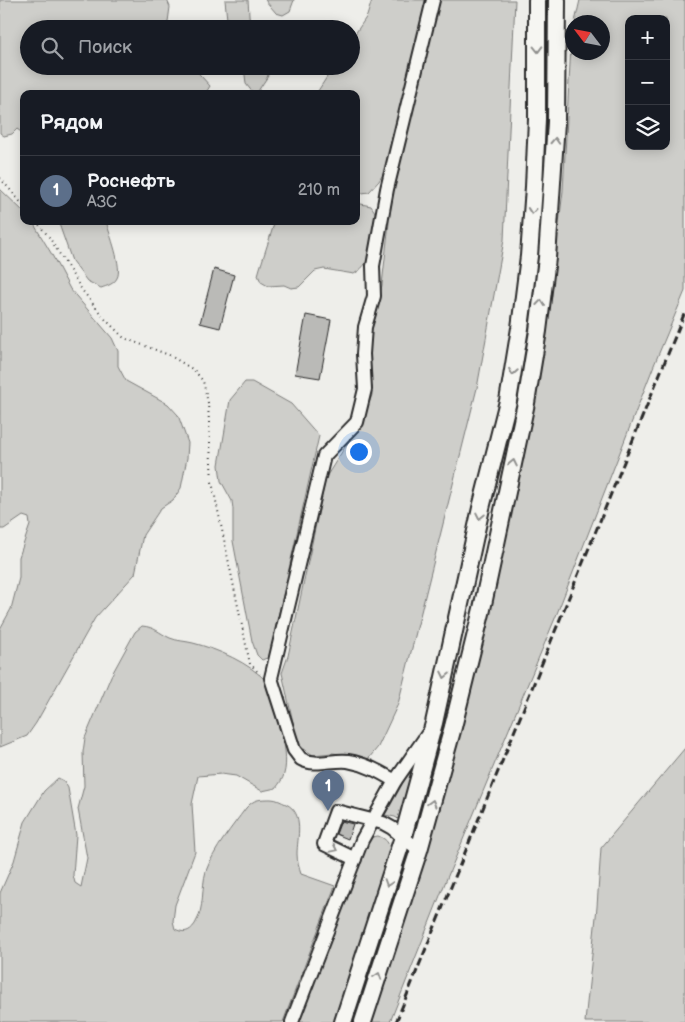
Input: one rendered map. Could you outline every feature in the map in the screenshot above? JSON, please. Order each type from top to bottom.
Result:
[{"type":"main road","points":[[343,1022],[403,837],[434,723],[481,508],[508,401],[529,256],[534,187],[537,119],[537,0]]},
{"type":"main road","points":[[363,1022],[419,850],[453,727],[482,609],[526,403],[538,331],[547,258],[556,122],[557,0]]},
{"type":"main road","points":[[434,723],[453,727]]},
{"type":"lane","points":[[395,781],[365,765],[346,761],[312,762],[301,758],[294,750],[272,678],[324,456],[357,422],[365,389],[363,354],[366,327],[374,296],[373,266],[387,189],[433,0]]},
{"type":"lane","points":[[292,1022],[355,859],[373,820],[395,781],[434,723]]},
{"type":"lane","points":[[355,859],[324,844],[336,811],[373,820],[392,828],[419,850]]},
{"type":"path","points":[[0,178],[20,201]]},
{"type":"path","points":[[39,225],[49,237],[82,290],[104,318],[124,338],[169,355],[194,370],[203,381],[208,403],[212,482],[250,664],[261,676],[272,678]]},
{"type":"shaded area","points":[[0,0],[167,0],[170,7],[168,20],[20,20],[20,75],[200,75],[210,86],[208,90],[20,90],[20,131],[17,129],[12,134],[4,136],[0,133]]},
{"type":"shaded area","points":[[225,0],[248,0],[249,20],[227,20]]},
{"type":"shaded area","points":[[265,0],[294,0],[290,11],[283,15],[276,13]]},
{"type":"shaded area","points":[[372,0],[427,0],[391,160],[379,181],[369,192],[362,193],[360,192],[360,90],[319,90],[328,75],[360,75],[360,26],[367,16]]},
{"type":"shaded area","points":[[437,0],[515,0],[504,240],[477,388],[398,704],[378,747],[369,758],[362,760],[349,755],[332,753],[313,755],[301,747],[297,740],[282,673],[288,656],[326,477],[364,417],[372,395],[369,355],[371,332],[382,285],[394,179]]},
{"type":"shaded area","points":[[580,0],[685,0],[685,291],[654,365],[556,616],[445,883],[390,1022],[372,1022],[427,848],[489,613],[524,456],[545,339],[563,191],[570,60],[610,60],[610,15],[577,15]]},
{"type":"shaded area","points":[[245,75],[268,75],[259,90],[251,90],[246,84]]},
{"type":"shaded area","points":[[0,189],[20,208],[20,225],[34,225],[70,289],[112,338],[118,351],[118,366],[126,381],[168,404],[178,415],[188,443],[181,488],[173,500],[161,508],[143,535],[135,574],[95,618],[27,736],[0,747],[0,629],[11,609],[19,578],[19,557],[30,525],[29,518],[23,516],[4,529],[0,529]]},
{"type":"shaded area","points":[[360,204],[371,206],[375,212],[370,255],[361,269],[354,274],[324,269],[315,271],[299,287],[291,288],[284,285],[268,286],[261,282],[258,275],[274,225],[360,225]]},
{"type":"shaded area","points":[[59,225],[107,225],[118,267],[117,278],[114,282],[101,288],[87,281],[72,261]]},
{"type":"shaded area","points":[[245,382],[252,382],[291,404],[319,436],[269,657],[262,660],[257,655],[252,641],[233,541],[232,501],[221,481],[219,465],[230,400]]},
{"type":"shaded area","points":[[142,626],[154,629],[173,639],[193,643],[222,653],[260,675],[267,682],[284,741],[286,764],[282,780],[276,788],[262,791],[236,776],[221,774],[198,776],[192,804],[195,852],[175,905],[173,921],[175,929],[186,931],[195,924],[202,905],[206,871],[209,863],[224,838],[246,808],[257,800],[271,799],[292,808],[296,813],[299,826],[297,857],[301,874],[335,886],[283,1022],[0,1022],[0,893],[14,861],[25,822],[44,791],[58,778],[64,781],[68,788],[76,835],[73,875],[75,883],[81,887],[87,858],[78,809],[84,786],[83,752],[85,738],[111,676],[135,632]]},
{"type":"shaded area","points":[[685,748],[685,1022],[585,1022],[601,848]]},
{"type":"shaded area","points":[[414,763],[400,820],[385,815]]},
{"type":"shaded area","points":[[378,836],[387,841],[390,851],[335,1022],[298,1022],[368,843],[372,837]]},
{"type":"building","points":[[214,269],[234,275],[220,328],[200,323]]},
{"type":"building","points":[[306,315],[331,320],[320,378],[295,374]]},
{"type":"building","points":[[341,821],[353,824],[348,839],[336,834]]},
{"type":"railway","points":[[396,1022],[685,312]]},
{"type":"place","name":"Роснефть","points":[[328,811]]}]
